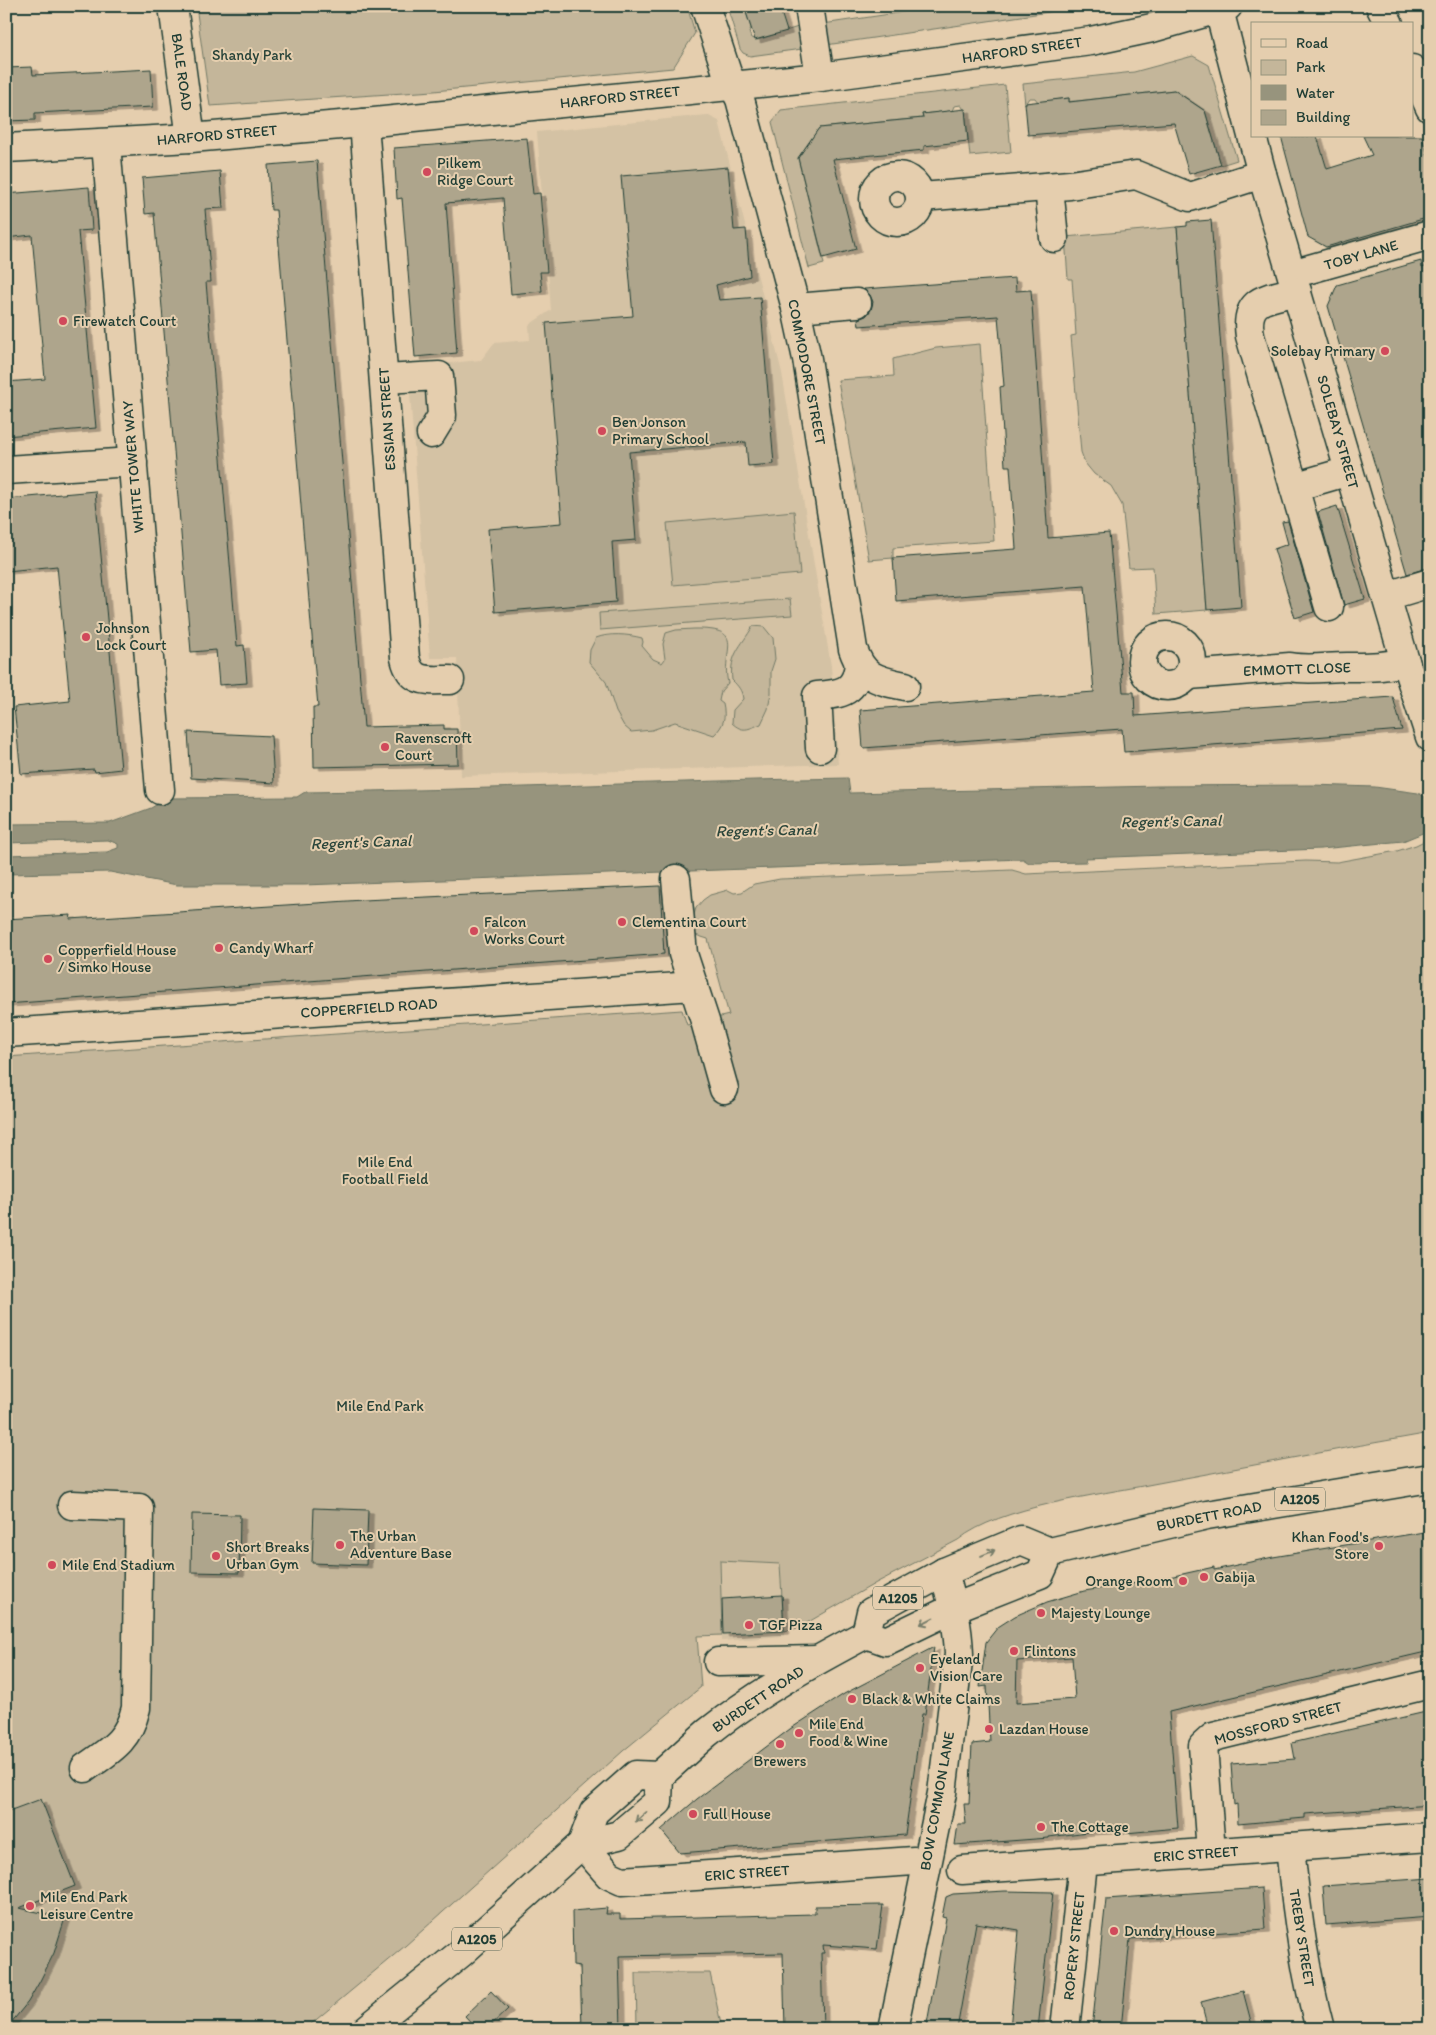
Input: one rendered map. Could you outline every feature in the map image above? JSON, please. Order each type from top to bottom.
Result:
[{"type":"street","name":"BALE ROAD","points":[[173,6],[191,138]]},
{"type":"street","name":"COMMODORE STREET","points":[[705,6],[727,73],[740,99],[796,308],[814,398],[846,608],[858,664]]},
{"type":"street","points":[[809,6],[820,77]]},
{"type":"street","points":[[1380,6],[1388,22]]},
{"type":"street","name":"HARFORD STREET","points":[[6,148],[106,144],[364,123],[820,77],[1091,40],[1149,17],[1224,8]]},
{"type":"street","name":"SOLEBAY STREET","points":[[1224,8],[1251,126]]},
{"type":"street","points":[[1414,73],[1430,108]]},
{"type":"street","name":"ESSIAN STREET","points":[[364,123],[405,658],[412,674],[418,678],[450,680]]},
{"type":"street","name":"SOLEBAY STREET","points":[[1254,138],[1262,174],[1386,596],[1430,738]]},
{"type":"street","name":"WHITE TOWER WAY","points":[[106,144],[160,790]]},
{"type":"street","points":[[921,197],[1050,187],[1136,175],[1190,196],[1262,174]]},
{"type":"street","points":[[1050,187],[1054,238]]},
{"type":"street","name":"TOBY LANE","points":[[1329,607],[1250,336],[1248,323],[1250,312],[1256,304],[1294,282],[1430,236]]},
{"type":"street","points":[[796,308],[857,303]]},
{"type":"street","points":[[384,379],[439,376],[442,416],[431,434]]},
{"type":"street","points":[[6,470],[133,462]]},
{"type":"street","points":[[1294,487],[1350,471]]},
{"type":"street","points":[[1386,596],[1430,583]]},
{"type":"street","name":"EMMOTT CLOSE","points":[[1189,675],[1290,667],[1302,670],[1354,666],[1377,667],[1406,662]]},
{"type":"street","points":[[858,664],[866,672],[879,679],[905,686]]},
{"type":"street","points":[[820,748],[817,696],[840,694],[848,690],[853,683],[858,664]]},
{"type":"street","points":[[676,879],[683,954],[705,1021],[724,1089]]},
{"type":"street","name":"COPPERFIELD ROAD","points":[[6,1033],[694,986]]},
{"type":"street","name":"BURDETT ROAD","points":[[1050,1552],[1207,1515],[1430,1478]]},
{"type":"street","points":[[72,1505],[139,1508],[136,1708],[126,1735],[116,1745],[85,1768]]},
{"type":"street","name":"A1205","points":[[1021,1540],[1050,1552],[1040,1574],[954,1608],[886,1641],[866,1634],[872,1612],[944,1572],[1021,1540]]},
{"type":"street","name":"BOW COMMON LANE","points":[[893,2029],[942,1793],[959,1654],[958,1630],[954,1608],[944,1572]]},
{"type":"street","name":"BURDETT ROAD","points":[[367,2029],[461,1954],[582,1844],[594,1812],[636,1775],[659,1776],[707,1733],[747,1704],[817,1660],[866,1634]]},
{"type":"street","points":[[718,1662],[817,1660]]},
{"type":"street","name":"MOSSFORD STREET","points":[[1212,1852],[1203,1746],[1213,1736],[1430,1684]]},
{"type":"street","name":"ERIC STREET","points":[[962,1870],[1430,1838]]},
{"type":"street","name":"ERIC STREET","points":[[582,1844],[609,1875],[622,1881],[914,1861],[927,1864]]},
{"type":"street","name":"TREBY STREET","points":[[1290,1847],[1296,1912],[1309,1988],[1320,2029]]},
{"type":"street","name":"ROPERY STREET","points":[[1065,2029],[1083,1863]]},
{"type":"shaded area","name":"Ben Jonson Primary School","points":[[707,115],[719,121],[782,373],[831,666],[838,764],[461,776],[457,658],[430,658],[408,367],[481,360],[494,343],[530,340],[529,325],[551,310],[537,132]]},
{"type":"shaded area","points":[[720,1561],[780,1564],[784,1636],[722,1641]]},
{"type":"green space","name":"Shandy Park","points":[[196,6],[687,6],[695,33],[673,68],[434,91],[210,106]]},
{"type":"green space","points":[[727,6],[744,6],[751,28],[749,32],[751,38],[757,40],[798,27],[802,49],[750,56],[743,53],[740,49]]},
{"type":"green space","points":[[955,6],[1089,6],[826,45],[823,24],[937,7],[938,12],[955,9]]},
{"type":"green space","points":[[1193,56],[1209,65],[1237,160],[1221,165],[1205,111],[1174,90],[1069,102],[1069,98],[1038,102],[1035,98],[1029,98],[1025,104],[1023,84],[1134,72]]},
{"type":"green space","points":[[1005,85],[1011,152],[970,156],[965,111],[961,105],[954,106],[952,111],[922,114],[923,118],[819,128],[798,158],[824,264],[809,268],[772,122],[781,110]]},
{"type":"green space","points":[[1177,227],[1207,610],[1156,614],[1153,567],[1129,568],[1122,505],[1111,486],[1094,474],[1085,463],[1081,452],[1071,336],[1076,335],[1072,279],[1068,279],[1065,237]]},
{"type":"green space","points":[[980,344],[994,541],[893,548],[893,558],[869,560],[838,380],[894,376],[893,359],[936,348]]},
{"type":"green space","points":[[794,511],[800,574],[673,585],[667,523]]},
{"type":"green space","points":[[790,599],[792,615],[600,630],[599,613]]},
{"type":"green space","points":[[753,626],[764,627],[773,638],[775,659],[771,671],[771,693],[768,709],[761,724],[749,729],[743,729],[732,723],[733,710],[743,699],[742,693],[732,680],[732,664],[737,651]]},
{"type":"green space","points":[[694,629],[721,632],[727,637],[729,643],[726,671],[728,683],[721,691],[719,701],[723,704],[724,713],[720,728],[714,735],[675,722],[652,730],[631,732],[624,726],[616,712],[606,682],[589,662],[590,650],[596,638],[618,635],[642,638],[642,646],[653,659],[662,663],[665,659],[663,644],[666,633],[676,630]]},
{"type":"green space","name":"Mile End Park","points":[[1430,838],[1430,1433],[1051,1503],[1024,1510],[976,1528],[958,1540],[876,1583],[798,1628],[784,1631],[780,1564],[720,1561],[722,1635],[697,1636],[701,1687],[623,1751],[405,1946],[305,2029],[6,2029],[6,1057],[682,1010],[687,1025],[729,1015],[708,939],[692,934],[692,921],[696,908],[710,895],[728,890],[734,893],[742,892],[754,884],[780,879],[1012,870],[1026,874],[1306,861],[1337,862],[1397,851]]},
{"type":"green space","points":[[636,1973],[710,1973],[722,2029],[637,2029]]},
{"type":"water","name":"Regent's Canal","points":[[848,778],[850,793],[1158,786],[1312,785],[1375,787],[1418,793],[1430,800],[1430,830],[1403,841],[1321,849],[1086,858],[1086,862],[1029,863],[1023,859],[304,885],[177,885],[110,872],[6,874],[6,855],[107,852],[118,848],[118,844],[108,840],[6,843],[6,824],[110,823],[151,808],[168,798],[297,797],[305,792]]},
{"type":"building","points":[[744,6],[779,6],[787,31],[755,40]]},
{"type":"building","points":[[32,67],[33,75],[151,69],[153,107],[35,113],[35,120],[6,121],[6,68]]},
{"type":"building","points":[[1174,90],[1205,111],[1221,165],[1189,174],[1174,123],[1028,135],[1025,103],[1069,98],[1069,102]]},
{"type":"building","points":[[965,109],[968,141],[924,146],[924,150],[833,159],[856,249],[823,258],[798,158],[819,128],[923,118],[922,114]]},
{"type":"building","points":[[1414,136],[1422,136],[1430,164],[1430,217],[1326,247],[1308,237],[1282,138],[1318,138],[1327,169],[1372,155],[1364,138],[1414,138]]},
{"type":"building","points":[[527,138],[533,194],[540,193],[547,272],[540,272],[542,291],[511,294],[503,198],[446,203],[457,353],[415,357],[402,198],[397,199],[394,148]]},
{"type":"building","points":[[317,161],[364,727],[444,725],[444,729],[457,729],[458,764],[314,767],[313,707],[318,707],[276,210],[271,210],[268,165]]},
{"type":"building","points":[[728,167],[734,230],[746,229],[750,276],[716,285],[719,300],[760,297],[774,464],[748,466],[746,442],[629,452],[636,540],[612,542],[616,602],[495,612],[488,529],[562,523],[546,323],[633,316],[621,176]]},
{"type":"building","points":[[220,171],[223,208],[205,209],[211,282],[206,282],[237,646],[244,645],[247,683],[219,685],[216,650],[191,652],[154,213],[145,214],[142,178]]},
{"type":"building","name":"Firewatch Court","points":[[89,187],[92,230],[78,231],[96,428],[6,436],[6,382],[45,379],[32,235],[6,238],[6,194]]},
{"type":"building","points":[[1211,220],[1241,607],[1207,610],[1177,227],[1187,226],[1187,222]]},
{"type":"building","points":[[1421,261],[1422,268],[1430,265],[1430,567],[1407,574],[1328,306],[1337,285]]},
{"type":"building","points":[[1015,278],[1016,291],[1031,290],[1048,538],[1109,533],[1123,692],[1134,692],[1135,716],[1393,697],[1402,730],[1124,752],[1122,729],[863,748],[860,710],[1094,692],[1085,586],[896,601],[893,558],[1016,549],[1010,466],[1005,466],[1000,387],[1004,386],[998,316],[859,326],[858,319],[866,316],[871,310],[873,302],[870,295],[864,289]]},
{"type":"building","name":"Johnson Lock Court","points":[[95,491],[121,769],[95,772],[94,769],[21,774],[14,707],[70,701],[57,566],[7,571],[6,499]]},
{"type":"building","points":[[1337,506],[1365,599],[1344,605],[1318,512]]},
{"type":"building","points":[[1288,521],[1314,612],[1295,618],[1274,549],[1288,544],[1282,522]]},
{"type":"building","points":[[188,732],[271,736],[274,783],[191,778]]},
{"type":"building","points":[[660,886],[664,954],[6,1004],[6,919],[71,915],[70,919],[363,900]]},
{"type":"building","name":"The Urban Adventure Base","points":[[314,1508],[368,1510],[366,1565],[312,1563]]},
{"type":"building","name":"Short Breaks Urban Gym","points":[[192,1514],[240,1515],[239,1573],[191,1572]]},
{"type":"building","points":[[1430,1531],[1430,1651],[1169,1712],[1178,1828],[1126,1833],[1125,1830],[1088,1832],[1049,1838],[955,1845],[958,1824],[966,1824],[964,1804],[969,1804],[972,1744],[990,1742],[987,1686],[980,1687],[986,1642],[998,1627],[1015,1616],[1047,1602],[1084,1591],[1151,1581],[1214,1567],[1214,1570],[1273,1557]],"holes":[[[1072,1657],[1075,1699],[1016,1703],[1017,1661]]]},
{"type":"building","points":[[782,1595],[784,1631],[723,1634],[722,1599]]},
{"type":"building","points":[[934,1647],[925,1714],[922,1714],[905,1835],[680,1853],[661,1830],[697,1799],[790,1729],[844,1694]]},
{"type":"building","points":[[1430,1711],[1430,1805],[1305,1814],[1305,1818],[1238,1824],[1237,1804],[1234,1805],[1231,1764],[1295,1759],[1292,1743]]},
{"type":"building","name":"Mile End Park Leisure Centre","points":[[41,1799],[75,1886],[19,1908],[65,1918],[54,1953],[40,1981],[28,2002],[6,2029],[6,1812]]},
{"type":"building","points":[[1430,1878],[1430,1917],[1326,1925],[1323,1886]]},
{"type":"building","points":[[1262,1888],[1265,1929],[1130,1939],[1121,2029],[1092,2029],[1106,1899]]},
{"type":"building","points":[[1005,1891],[1053,1892],[1038,2029],[1010,2029],[1019,1930],[976,1923],[957,2029],[926,2029],[946,1918],[942,1917],[946,1897],[953,1894]]},
{"type":"building","points":[[883,1905],[877,1949],[823,1945],[824,1953],[821,1953],[823,2029],[785,2029],[783,1953],[619,1956],[621,2029],[582,2029],[580,1966],[573,1965],[572,1911],[607,1908],[606,1914],[620,1914],[620,1919],[815,1914],[815,1906]]},
{"type":"building","points":[[491,1991],[508,2009],[487,2029],[477,2029],[465,2016]]},
{"type":"building","points":[[1243,1991],[1253,2029],[1208,2029],[1201,2002]]},
{"type":"place","name":"Pilkem Ridge Court","points":[[427,172]]},
{"type":"place","name":"Firewatch Court","points":[[63,321]]},
{"type":"place","name":"Solebay Primary","points":[[1385,351]]},
{"type":"place","name":"Ben Jonson Primary School","points":[[602,431]]},
{"type":"place","name":"Johnson Lock Court","points":[[86,637]]},
{"type":"place","name":"Ravenscroft Court","points":[[385,747]]},
{"type":"place","name":"Clementina Court","points":[[622,922]]},
{"type":"place","name":"Falcon Works Court","points":[[474,931]]},
{"type":"place","name":"Candy Wharf","points":[[219,948]]},
{"type":"place","name":"Copperfield House / Simko House","points":[[48,959]]},
{"type":"place","name":"The Urban Adventure Base","points":[[340,1545]]},
{"type":"place","name":"Khan Food's Store","points":[[1379,1546]]},
{"type":"place","name":"Short Breaks Urban Gym","points":[[216,1556]]},
{"type":"place","name":"Mile End Stadium","points":[[52,1565]]},
{"type":"place","name":"Gabija","points":[[1204,1577]]},
{"type":"place","name":"Orange Room","points":[[1183,1581]]},
{"type":"place","name":"Majesty Lounge","points":[[1041,1613]]},
{"type":"place","name":"TGF Pizza","points":[[749,1625]]},
{"type":"place","name":"Flintons","points":[[1014,1651]]},
{"type":"place","name":"Eyeland Vision Care","points":[[920,1668]]},
{"type":"place","name":"Black & White Claims","points":[[852,1699]]},
{"type":"place","name":"Lazdan House","points":[[989,1729]]},
{"type":"place","name":"Mile End Food & Wine","points":[[799,1733]]},
{"type":"place","name":"Brewers","points":[[780,1744]]},
{"type":"place","name":"Full House","points":[[693,1814]]},
{"type":"place","name":"The Cottage","points":[[1041,1827]]},
{"type":"place","name":"Mile End Park Leisure Centre","points":[[30,1906]]},
{"type":"place","name":"Dundry House","points":[[1114,1931]]},
{"type":"park label","name":"Mile End Football Field","points":[[385,1170]]}]
